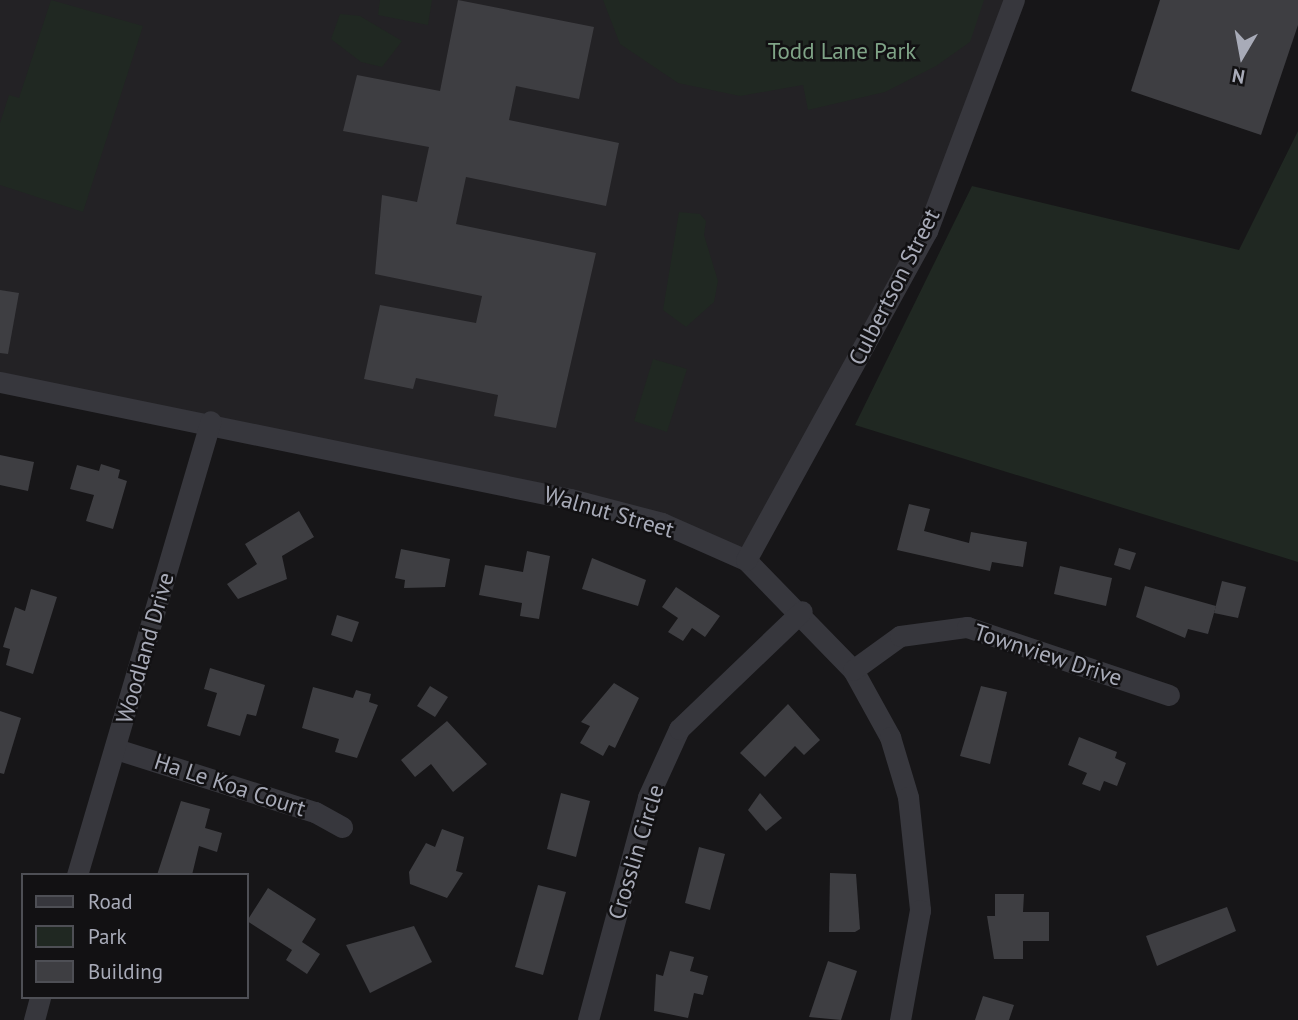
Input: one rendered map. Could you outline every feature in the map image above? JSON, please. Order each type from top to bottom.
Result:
[{"type":"street","name":"Culbertson Street","points":[[746,560],[927,231],[1014,0]]},
{"type":"street","name":"Walnut Street","points":[[0,382],[211,421],[583,502],[662,523],[746,560],[802,611],[853,670],[890,737],[914,833],[920,911],[900,1020]]},
{"type":"street","name":"Woodland Drive","points":[[78,873],[211,421]]},
{"type":"street","name":"Crosslin Circle","points":[[588,1020],[649,797],[679,729],[802,611]]},
{"type":"street","name":"Townview Drive","points":[[853,670],[900,636],[967,627],[1169,695]]},
{"type":"street","name":"Ha Le Koa Court","points":[[116,749],[316,812],[342,827]]},
{"type":"street","points":[[34,1020],[39,999]]},
{"type":"shaded area","points":[[0,0],[1014,0],[927,231],[746,560],[662,523],[0,382]]},
{"type":"green space","points":[[51,0],[143,26],[83,212],[0,185],[0,123],[9,95],[19,98]]},
{"type":"green space","points":[[380,0],[432,0],[428,25],[378,15]]},
{"type":"green space","name":"Todd Lane Park","points":[[603,0],[984,0],[970,42],[936,66],[885,92],[808,110],[803,85],[740,96],[678,83],[620,44]]},
{"type":"green space","points":[[340,14],[360,16],[402,41],[382,67],[361,62],[331,39]]},
{"type":"green space","points":[[1298,131],[1298,562],[855,425],[972,186],[1239,250]]},
{"type":"green space","points":[[679,212],[700,214],[706,221],[704,235],[718,281],[714,302],[686,327],[663,310]]},
{"type":"green space","points":[[653,359],[687,369],[667,432],[634,421]]},
{"type":"building","points":[[458,0],[594,27],[579,99],[516,86],[509,120],[619,143],[606,206],[466,177],[456,224],[596,253],[556,428],[494,416],[498,395],[416,378],[413,389],[364,379],[380,305],[476,323],[482,296],[375,274],[382,195],[417,202],[429,147],[343,131],[357,75],[440,91]]},
{"type":"building","points":[[1160,0],[1298,0],[1298,25],[1261,135],[1131,91]]},
{"type":"building","points":[[0,290],[19,293],[8,354],[0,353]]},
{"type":"building","points":[[0,455],[34,462],[28,491],[0,485]]},
{"type":"building","points":[[101,464],[120,470],[118,478],[127,481],[113,529],[86,521],[94,495],[70,489],[77,465],[99,471]]},
{"type":"building","points":[[909,504],[930,509],[924,531],[969,543],[971,532],[1027,542],[1023,567],[992,562],[990,571],[897,550]]},
{"type":"building","points":[[299,511],[314,537],[282,556],[287,579],[238,599],[227,584],[257,564],[245,544]]},
{"type":"building","points":[[1119,548],[1136,553],[1130,570],[1114,565]]},
{"type":"building","points":[[401,549],[450,559],[445,587],[404,588],[405,580],[395,578]]},
{"type":"building","points":[[527,551],[550,556],[539,619],[520,616],[522,603],[479,595],[485,565],[523,572]]},
{"type":"building","points":[[592,558],[646,580],[638,606],[582,589]]},
{"type":"building","points":[[1060,566],[1112,578],[1106,606],[1054,594]]},
{"type":"building","points":[[1222,581],[1246,587],[1238,618],[1214,613]]},
{"type":"building","points":[[1145,586],[1216,606],[1208,634],[1188,629],[1185,638],[1136,617]]},
{"type":"building","points":[[676,587],[720,616],[705,637],[692,628],[683,641],[668,632],[678,618],[662,607]]},
{"type":"building","points":[[31,589],[57,597],[33,674],[6,665],[10,649],[3,647],[15,607],[25,611]]},
{"type":"building","points":[[337,615],[359,622],[352,642],[331,635]]},
{"type":"building","points":[[210,668],[265,685],[256,716],[247,714],[240,736],[207,726],[217,693],[204,689]]},
{"type":"building","points":[[614,683],[639,698],[615,748],[609,745],[603,756],[580,743],[590,726],[581,722]]},
{"type":"building","points":[[430,686],[448,697],[435,717],[417,706]]},
{"type":"building","points":[[981,686],[1007,692],[990,764],[960,756]]},
{"type":"building","points":[[313,687],[353,698],[356,690],[371,694],[369,702],[378,705],[357,758],[335,752],[339,739],[302,728]]},
{"type":"building","points":[[788,704],[820,740],[804,755],[795,746],[765,777],[740,753]]},
{"type":"building","points":[[0,711],[21,718],[4,774],[0,773]]},
{"type":"building","points":[[447,721],[487,764],[453,792],[431,764],[415,777],[401,760]]},
{"type":"building","points":[[1079,737],[1117,752],[1115,758],[1126,763],[1117,786],[1104,781],[1100,791],[1082,784],[1087,773],[1068,765]]},
{"type":"building","points":[[561,793],[590,801],[576,857],[547,849]]},
{"type":"building","points":[[760,793],[782,818],[766,831],[748,810]]},
{"type":"building","points":[[181,801],[210,809],[205,828],[222,833],[217,852],[199,846],[192,873],[158,873]]},
{"type":"building","points":[[442,829],[464,837],[456,871],[463,873],[447,898],[410,884],[409,872],[426,843],[435,847]]},
{"type":"building","points":[[699,847],[725,854],[710,910],[685,903]]},
{"type":"building","points":[[830,873],[856,874],[860,929],[855,932],[829,932]]},
{"type":"building","points":[[538,885],[566,892],[543,975],[515,967]]},
{"type":"building","points":[[268,888],[316,919],[302,942],[320,954],[307,974],[286,960],[292,950],[248,919]]},
{"type":"building","points":[[995,894],[1024,894],[1023,912],[1049,912],[1049,941],[1023,941],[1023,959],[994,959],[987,916],[995,916]]},
{"type":"building","points":[[1227,907],[1236,931],[1157,966],[1146,936]]},
{"type":"building","points":[[414,926],[432,962],[370,993],[346,945]]},
{"type":"building","points":[[670,951],[694,957],[690,971],[708,976],[703,995],[694,993],[688,1018],[654,1011],[656,974],[663,976]]},
{"type":"building","points":[[828,961],[857,971],[841,1020],[809,1017]]},
{"type":"building","points":[[983,996],[1014,1005],[1009,1020],[975,1020]]}]
